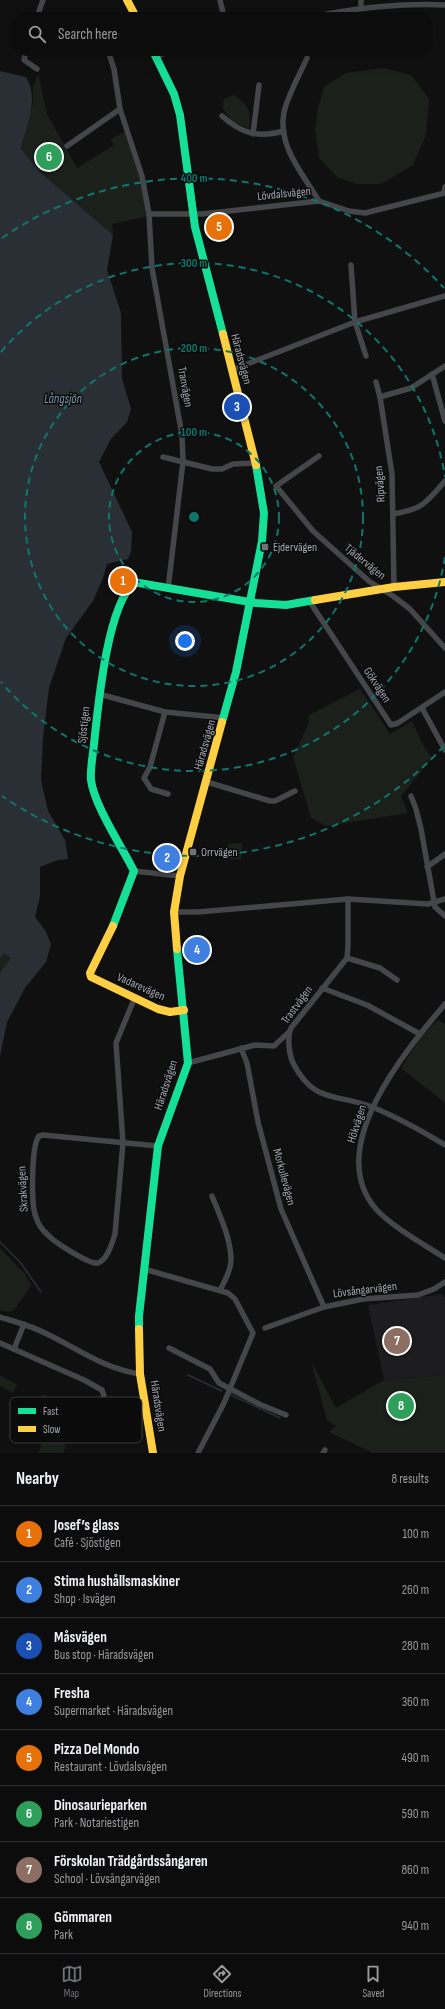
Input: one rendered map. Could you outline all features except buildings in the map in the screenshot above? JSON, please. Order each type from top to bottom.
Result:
[{"type":"street","points":[[127,0],[133,12]]},
{"type":"street","points":[[220,0],[223,12]]},
{"type":"street","points":[[361,0],[361,8]]},
{"type":"street","points":[[38,12],[41,1]]},
{"type":"street","points":[[339,12],[361,8],[414,4],[445,5]]},
{"type":"street","points":[[25,56],[24,60],[37,69]]},
{"type":"street","name":"Häradsvägen","points":[[153,1453],[140,1374],[139,1316],[158,1146],[188,1063],[174,912],[180,876],[225,718],[236,672],[264,523],[263,500],[256,463],[193,213],[180,115],[174,94],[155,56]]},
{"type":"street","name":"Tranvägen","points":[[110,57],[114,68],[120,109],[142,176],[149,214],[152,268],[181,427],[183,462],[168,589]]},
{"type":"street","points":[[307,58],[284,111],[284,131],[295,165],[319,201]]},
{"type":"street","points":[[253,134],[259,85]]},
{"type":"street","points":[[67,146],[120,109]]},
{"type":"street","points":[[222,116],[237,127],[253,134],[269,136],[284,131]]},
{"type":"street","name":"Lövdalsvägen","points":[[193,213],[202,214],[319,201],[349,211],[365,213],[445,191]]},
{"type":"street","points":[[149,214],[193,213]]},
{"type":"street","points":[[351,265],[355,322],[366,356]]},
{"type":"street","points":[[232,370],[355,322],[445,296]]},
{"type":"street","points":[[380,397],[411,388],[445,366]]},
{"type":"street","points":[[432,374],[445,421]]},
{"type":"street","name":"Ripvägen","points":[[376,382],[380,397],[392,474],[394,587]]},
{"type":"street","name":"Tjädervägen","points":[[319,456],[276,486],[313,531],[370,582],[393,596],[410,609],[445,648]]},
{"type":"street","points":[[163,457],[212,469],[222,468],[233,464],[256,463]]},
{"type":"street","points":[[393,514],[420,507],[428,501],[445,481]]},
{"type":"street","points":[[250,601],[286,605],[394,587],[445,582]]},
{"type":"street","name":"Sjöstigen","points":[[134,871],[92,787],[92,767],[99,694],[111,631],[127,589],[134,583],[139,583],[168,589],[250,601]]},
{"type":"street","name":"Gökvägen","points":[[310,602],[388,722],[394,725],[445,692]]},
{"type":"street","points":[[99,694],[165,712],[225,718]]},
{"type":"street","points":[[422,708],[445,750]]},
{"type":"street","points":[[165,712],[150,767],[144,778],[151,788],[168,794]]},
{"type":"street","points":[[207,782],[270,801],[275,801],[295,791]]},
{"type":"street","points":[[411,796],[416,809],[435,902],[434,907],[445,916]]},
{"type":"street","points":[[428,867],[445,854]]},
{"type":"street","points":[[134,871],[180,876]]},
{"type":"street","name":"Vadarevägen","points":[[134,871],[117,918],[90,973],[91,977],[158,1009],[170,1012],[184,1010]]},
{"type":"street","points":[[174,912],[198,912],[348,899],[428,904],[445,899]]},
{"type":"street","points":[[348,899],[347,958],[380,968],[398,980]]},
{"type":"street","name":"Trastvägen","points":[[347,958],[289,1032],[290,1057],[299,1075],[315,1091],[373,1107],[410,1124],[445,1145]]},
{"type":"street","points":[[322,988],[367,1005],[420,1034]]},
{"type":"street","points":[[122,1143],[116,1042],[135,998]]},
{"type":"street","name":"Hökvägen","points":[[445,1004],[403,1056],[373,1107],[363,1133],[359,1152],[359,1171],[364,1190],[376,1209],[394,1224],[445,1258]]},
{"type":"street","points":[[188,1063],[255,1045],[274,1046],[289,1032]]},
{"type":"street","name":"Morkullevägen","points":[[241,1048],[246,1063],[258,1122],[281,1209],[324,1307]]},
{"type":"street","name":"Skrakvägen","points":[[122,1143],[115,1234],[103,1260],[95,1263],[90,1262],[53,1240],[46,1234],[35,1216],[33,1154],[37,1138],[43,1135],[158,1146]]},
{"type":"street","points":[[212,1196],[229,1242],[231,1261],[227,1276],[220,1290]]},
{"type":"street","points":[[144,1269],[228,1293],[235,1299],[253,1333],[230,1388],[198,1453]]},
{"type":"street","name":"Lövsångarvägen","points":[[265,1328],[324,1307],[363,1299],[418,1295],[434,1290],[445,1282]]},
{"type":"street","points":[[0,1317],[24,1324],[46,1333],[111,1368],[140,1374]]},
{"type":"street","points":[[14,1350],[24,1324]]},
{"type":"street","points":[[0,1343],[84,1380],[102,1390],[104,1397]]},
{"type":"street","points":[[169,1348],[210,1369],[219,1382],[286,1416]]},
{"type":"shaded area","points":[[384,68],[411,75],[429,99],[426,135],[413,165],[381,184],[357,184],[337,177],[319,158],[315,130],[318,108],[324,87],[346,73]]},
{"type":"shaded area","points":[[38,74],[47,114],[77,168],[114,145],[111,139],[127,131],[142,176],[149,216],[112,224],[113,235],[41,173],[21,149],[33,103],[33,87]]},
{"type":"shaded area","points":[[234,95],[243,102],[248,109],[250,117],[249,129],[231,121],[223,108],[224,99]]},
{"type":"shaded area","points":[[360,689],[390,734],[412,721],[423,745],[432,758],[401,796],[408,813],[326,826],[311,818],[293,757],[308,725],[309,715]]},
{"type":"shaded area","points":[[242,843],[241,860],[230,859],[225,856],[228,844]]},
{"type":"shaded area","points":[[4,953],[11,958],[0,973],[0,957]]},
{"type":"shaded area","points":[[438,1020],[445,1024],[445,1103],[401,1068],[421,1037]]},
{"type":"shaded area","points":[[0,1248],[25,1274],[31,1286],[14,1310],[8,1312],[0,1310]]},
{"type":"shaded area","points":[[442,1294],[445,1298],[445,1375],[384,1380],[368,1305]]},
{"type":"shaded area","points":[[311,1361],[336,1408],[384,1380],[445,1375],[445,1453],[373,1453],[329,1432],[336,1426],[327,1420]]},
{"type":"shaded area","points":[[0,1376],[17,1384],[13,1393],[0,1386]]},
{"type":"shaded area","points":[[42,1443],[61,1443],[66,1445],[63,1453],[38,1453]]},
{"type":"water","name":"Långsjön","points":[[0,71],[26,77],[30,86],[32,95],[31,113],[21,149],[41,173],[113,235],[107,270],[121,313],[122,378],[131,409],[127,422],[111,439],[99,462],[132,532],[131,552],[128,559],[107,564],[103,578],[93,601],[66,638],[49,688],[43,737],[41,780],[48,811],[65,840],[68,859],[58,860],[40,867],[40,896],[35,917],[45,930],[51,944],[46,962],[25,988],[7,1022],[0,1056],[0,973],[11,958],[4,953],[0,958]]},
{"type":"waterway","points":[[0,1242],[20,1262],[41,1292]]},
{"type":"waterway","points":[[188,1375],[222,1391]]},
{"type":"waterway","points":[[231,1395],[280,1418]]},
{"type":"traffic: fast","points":[[155,56],[174,94],[180,115],[195,227],[223,334]]},
{"type":"traffic: fast","points":[[222,722],[236,672],[262,541],[264,513],[256,465]]},
{"type":"traffic: fast","points":[[113,926],[134,871],[97,801],[93,790],[91,771],[105,658],[117,613],[125,595],[134,583],[139,583],[256,603],[286,605],[315,600]]},
{"type":"traffic: fast","points":[[139,1329],[139,1316],[158,1146],[188,1063],[177,949]]},
{"type":"traffic: slow","points":[[127,0],[133,12]]},
{"type":"traffic: slow","points":[[223,334],[256,465]]},
{"type":"traffic: slow","points":[[315,600],[394,587],[445,582]]},
{"type":"traffic: slow","points":[[177,949],[174,912],[180,876],[222,722]]},
{"type":"traffic: slow","points":[[113,926],[90,973],[91,977],[158,1009],[170,1012],[184,1010]]},
{"type":"traffic: slow","points":[[139,1329],[140,1374],[153,1453]]},
{"type":"place","name":"Dinosaurieparken","points":[[49,157]]},
{"type":"place","name":"Pizza Del Mondo","points":[[219,227]]},
{"type":"place","name":"Måsvägen","points":[[237,407]]},
{"type":"place","name":"Ejdervägen","points":[[265,547]]},
{"type":"place","name":"Josef’s glass","points":[[123,581]]},
{"type":"place","name":"Orrvägen","points":[[193,852]]},
{"type":"place","name":"Stima hushållsmaskiner","points":[[167,858]]},
{"type":"place","name":"Fresha","points":[[197,950]]},
{"type":"place","name":"Förskolan Trädgårdssångaren","points":[[397,1341]]},
{"type":"place","name":"Gömmaren","points":[[401,1406]]}]
